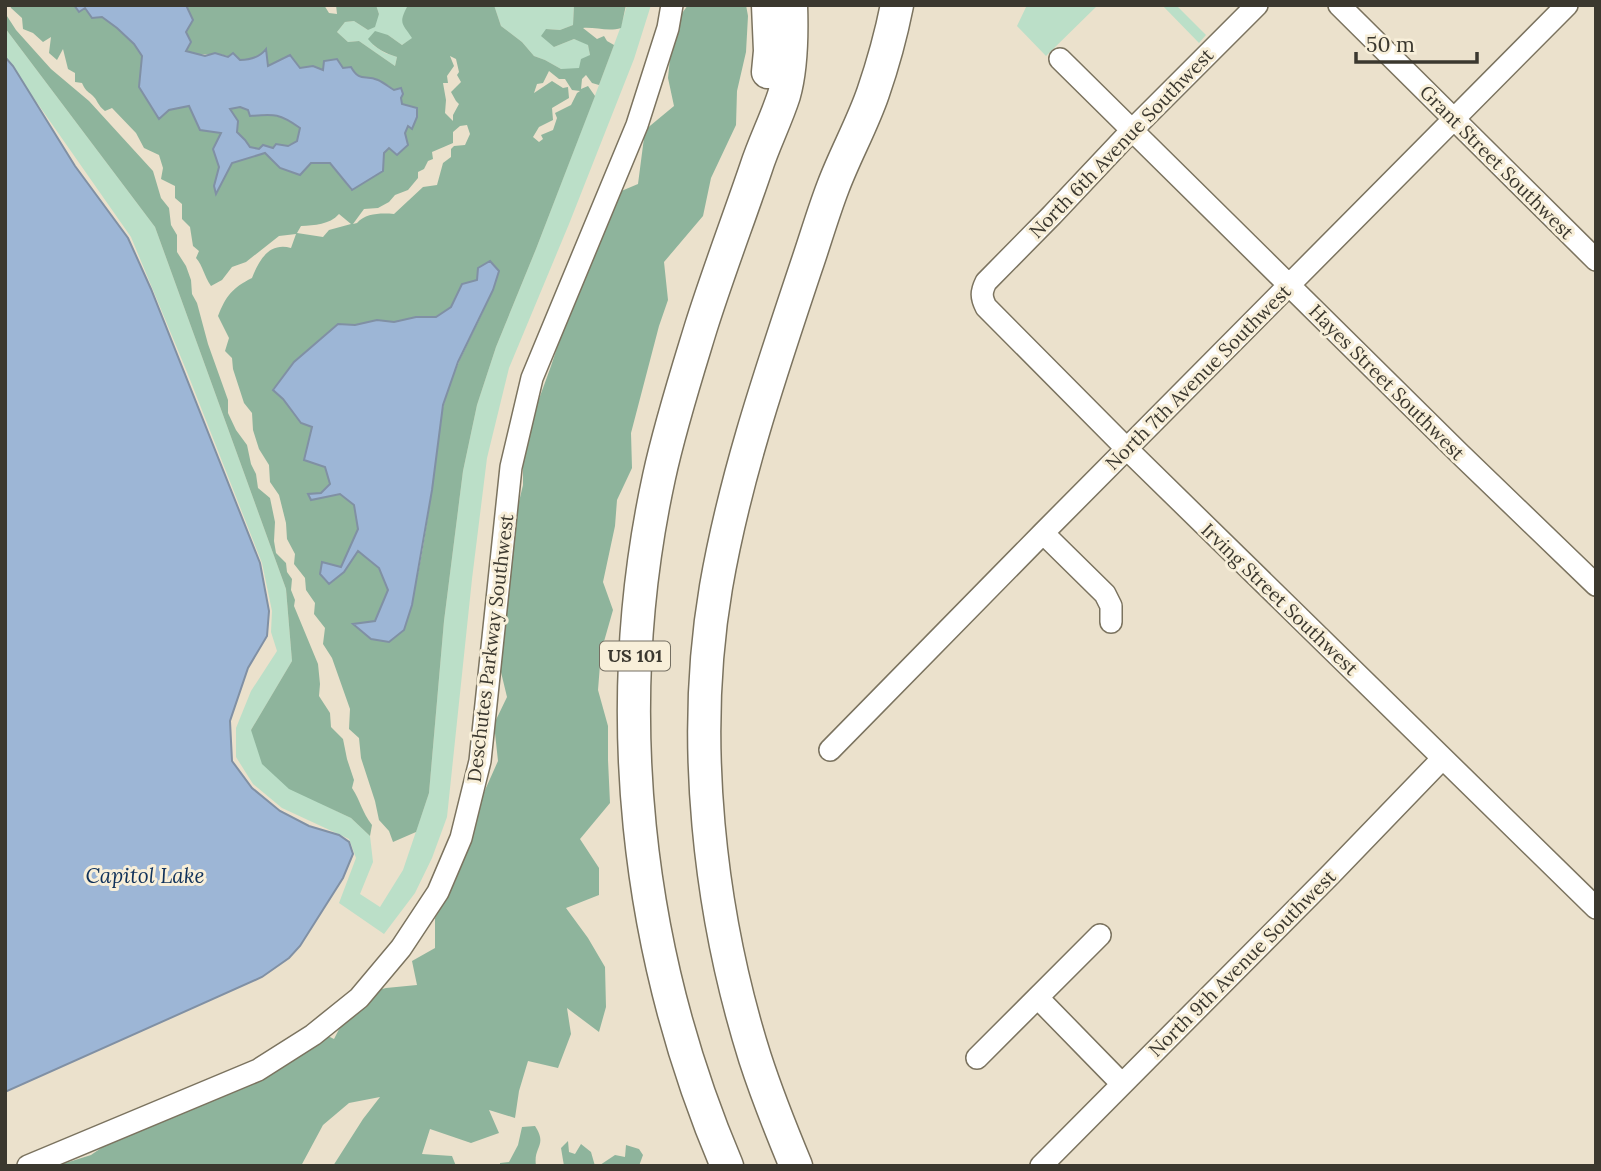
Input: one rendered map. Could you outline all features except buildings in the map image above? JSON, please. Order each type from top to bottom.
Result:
[{"type":"highway","points":[[762,150],[770,51],[768,5]]},
{"type":"highway","points":[[762,150],[784,93],[792,5]]},
{"type":"highway","points":[[834,187],[841,147],[873,49],[884,5]]},
{"type":"highway","points":[[796,1166],[775,1115],[738,998],[715,880],[705,762],[709,645],[716,588],[740,476],[765,391],[834,187],[873,94],[897,5]]},
{"type":"highway","name":"US 101","points":[[727,1166],[689,1066],[677,1026],[650,907],[636,789],[633,720],[635,650],[640,592],[652,515],[669,437],[705,314],[762,150]]},
{"type":"street","name":"Deschutes Parkway Southwest","points":[[28,1166],[258,1070],[302,1042],[359,998],[401,948],[438,892],[461,838],[480,761],[511,467],[532,378],[637,125],[668,28],[672,5]]},
{"type":"street","name":"North 6th Avenue Southwest","points":[[986,282],[1132,129],[1257,5]]},
{"type":"street","name":"Grant Street Southwest","points":[[1339,5],[1596,260]]},
{"type":"street","name":"North 7th Avenue Southwest","points":[[830,750],[1567,5]]},
{"type":"street","name":"Hayes Street Southwest","points":[[1060,59],[1596,585]]},
{"type":"street","name":"Irving Street Southwest","points":[[986,282],[981,298],[986,307],[1127,449],[1596,908]]},
{"type":"street","points":[[1043,533],[1105,594],[1111,606],[1111,622]]},
{"type":"street","name":"North 9th Avenue Southwest","points":[[1041,1166],[1442,759]]},
{"type":"street","points":[[977,1059],[1100,935]]},
{"type":"street","points":[[1038,998],[1122,1084]]},
{"type":"green space","points":[[10,5],[74,5],[84,7],[117,28],[142,56],[139,87],[159,119],[169,110],[189,106],[222,133],[213,149],[219,167],[214,186],[217,193],[231,163],[266,153],[280,168],[331,163],[351,190],[405,133],[408,126],[411,128],[400,100],[392,89],[378,80],[363,78],[353,71],[324,71],[313,66],[300,69],[268,66],[266,50],[253,60],[246,61],[221,54],[186,51],[186,32],[193,20],[186,5],[324,5],[329,13],[337,14],[336,5],[376,5],[379,14],[375,27],[368,30],[354,21],[345,22],[337,32],[348,42],[359,41],[395,66],[397,57],[381,50],[368,39],[375,31],[388,35],[402,45],[412,38],[403,24],[407,7],[404,5],[494,5],[501,26],[522,42],[534,56],[561,69],[579,68],[581,59],[590,55],[588,45],[574,39],[554,47],[541,36],[546,29],[560,30],[573,25],[574,5],[626,5],[621,28],[583,28],[597,39],[604,36],[614,45],[599,85],[592,83],[586,75],[582,79],[581,89],[588,86],[595,96],[496,347],[477,405],[463,471],[444,621],[429,793],[416,832],[393,842],[389,831],[379,820],[361,758],[359,738],[349,729],[350,709],[332,658],[323,644],[325,628],[314,614],[315,603],[306,590],[305,578],[294,564],[295,554],[287,539],[279,495],[270,482],[269,465],[259,449],[253,430],[252,413],[244,403],[232,358],[225,351],[229,338],[218,316],[227,298],[239,285],[252,278],[262,259],[271,250],[291,248],[296,234],[279,236],[246,262],[232,267],[222,280],[211,286],[196,258],[199,251],[193,246],[190,227],[182,219],[182,204],[175,198],[175,186],[161,179],[163,168],[159,155],[144,148],[136,133],[112,108],[105,111],[82,83],[75,82],[75,73],[68,69],[63,49],[57,60],[49,53],[51,37],[43,42],[23,29],[22,18]],"holes":[[[450,56],[456,59],[459,72],[457,75],[461,82],[451,92],[459,104],[453,121],[445,113],[443,83],[448,83],[447,76],[454,66]],[[549,71],[559,79],[565,79],[572,90],[580,91],[571,105],[555,113],[557,118],[553,130],[541,135],[543,139],[539,142],[533,137],[539,127],[553,120],[552,108],[569,98],[568,87],[563,88],[552,81],[534,93],[537,84],[543,83]],[[467,125],[470,134],[465,145],[451,149],[451,157],[443,163],[437,185],[423,187],[394,214],[369,215],[353,224],[364,209],[378,208],[395,195],[408,190],[418,178],[418,172],[433,159],[432,152],[453,143],[453,132],[460,126]],[[339,214],[351,224],[329,230],[323,237],[297,233],[301,226],[322,224]],[[490,261],[499,271],[444,404],[422,552],[404,630],[354,624],[375,621],[388,590],[379,568],[358,551],[344,572],[329,584],[320,574],[341,567],[358,529],[354,505],[340,494],[311,500],[309,494],[321,493],[330,484],[325,467],[304,460],[312,427],[301,423],[273,389],[283,378],[355,325],[377,320],[394,322],[416,317],[436,317],[451,307],[462,284],[477,280]]]},
{"type":"green space","points":[[376,5],[407,7],[413,38],[402,45],[388,35],[373,45],[397,57],[395,66],[359,41],[348,42],[337,32],[345,22],[354,21],[368,30],[379,14]]},
{"type":"green space","points":[[494,5],[574,5],[573,25],[560,30],[546,29],[554,47],[574,39],[588,44],[590,55],[579,69],[561,69],[534,56],[522,42],[501,26]]},
{"type":"green space","points":[[627,5],[651,5],[634,59],[509,368],[487,458],[447,817],[415,893],[384,934],[339,903],[356,858],[349,839],[282,808],[253,784],[236,757],[236,728],[251,691],[277,651],[271,632],[272,611],[262,563],[131,237],[5,57],[5,28],[155,227],[286,589],[292,661],[251,730],[324,805],[351,818],[370,836],[373,862],[360,894],[380,907],[403,870],[429,793],[444,621],[463,471],[477,405],[496,347],[599,85]]},
{"type":"green space","points":[[688,5],[746,5],[746,52],[737,91],[736,125],[711,178],[703,216],[664,262],[668,300],[631,433],[632,468],[617,500],[615,526],[603,582],[613,610],[601,652],[598,690],[608,726],[610,803],[580,839],[599,868],[599,895],[566,908],[605,967],[606,1007],[599,1032],[567,1008],[571,1034],[558,1068],[528,1061],[519,1091],[515,1118],[489,1110],[499,1133],[471,1143],[430,1129],[422,1154],[452,1156],[456,1166],[333,1166],[380,1097],[349,1103],[323,1125],[301,1166],[56,1166],[91,1155],[117,1137],[191,1110],[220,1096],[310,1027],[334,1039],[356,996],[386,988],[417,985],[412,961],[435,948],[435,918],[455,882],[481,799],[498,761],[494,724],[507,697],[500,668],[502,631],[510,587],[507,552],[523,485],[523,443],[607,197],[638,184],[645,130],[674,106],[668,78],[671,48],[677,20]]},
{"type":"green space","points":[[1027,5],[1098,5],[1046,56],[1017,26]]},
{"type":"green space","points":[[1162,5],[1176,5],[1206,35],[1199,43]]},
{"type":"green space","points":[[5,13],[16,30],[51,69],[89,101],[153,171],[161,198],[169,208],[171,225],[177,235],[177,252],[191,280],[192,294],[228,400],[228,413],[247,445],[258,488],[270,498],[275,522],[276,553],[286,563],[287,572],[292,579],[294,606],[318,664],[319,696],[330,713],[331,727],[343,739],[354,780],[352,788],[372,825],[370,836],[351,818],[289,789],[262,764],[251,730],[292,661],[286,589],[155,227],[5,28]]},
{"type":"green space","points":[[240,107],[248,110],[250,116],[276,116],[293,123],[300,128],[297,141],[280,147],[250,147],[237,132],[229,108]]},
{"type":"green space","points":[[535,1126],[540,1138],[536,1166],[500,1166],[500,1163],[509,1162],[518,1145],[522,1127]]},
{"type":"green space","points":[[568,1141],[569,1152],[575,1154],[581,1144],[591,1152],[595,1166],[564,1166],[561,1148]]},
{"type":"green space","points":[[626,1145],[639,1149],[643,1155],[639,1166],[600,1165],[615,1155],[625,1157]]},
{"type":"water","points":[[74,5],[186,5],[193,20],[186,32],[191,42],[186,51],[205,56],[215,53],[228,57],[233,53],[240,60],[255,57],[266,49],[268,66],[290,55],[300,68],[313,66],[323,70],[324,61],[337,59],[343,68],[351,67],[360,77],[373,78],[394,90],[401,88],[402,104],[417,108],[412,129],[408,126],[405,133],[408,145],[397,155],[389,148],[384,153],[383,171],[352,190],[330,163],[311,163],[300,175],[280,168],[265,153],[232,163],[216,194],[214,186],[219,167],[213,149],[221,133],[200,130],[189,106],[169,110],[159,119],[139,87],[142,56],[134,44],[102,17],[92,18],[85,8],[79,12]],"holes":[[[240,107],[248,110],[250,116],[276,116],[293,123],[300,128],[297,141],[288,146],[276,144],[273,148],[263,145],[259,149],[250,147],[237,132],[238,121],[230,109]]]},
{"type":"water","name":"Capitol Lake","points":[[5,57],[75,166],[128,238],[151,289],[260,563],[269,611],[267,636],[248,668],[230,721],[232,761],[252,788],[280,811],[309,826],[339,835],[349,842],[353,854],[343,878],[300,946],[289,958],[262,977],[5,1092]]},
{"type":"water","points":[[490,261],[499,271],[493,290],[458,362],[443,405],[432,490],[412,605],[404,630],[389,642],[371,639],[353,624],[375,621],[388,590],[379,568],[358,551],[344,572],[329,584],[320,574],[322,562],[341,567],[358,529],[354,505],[340,494],[311,500],[308,494],[321,493],[330,484],[325,467],[304,460],[312,427],[301,423],[273,390],[294,362],[338,324],[355,325],[377,320],[394,322],[416,317],[436,317],[451,307],[462,284],[477,280],[478,268]]}]
